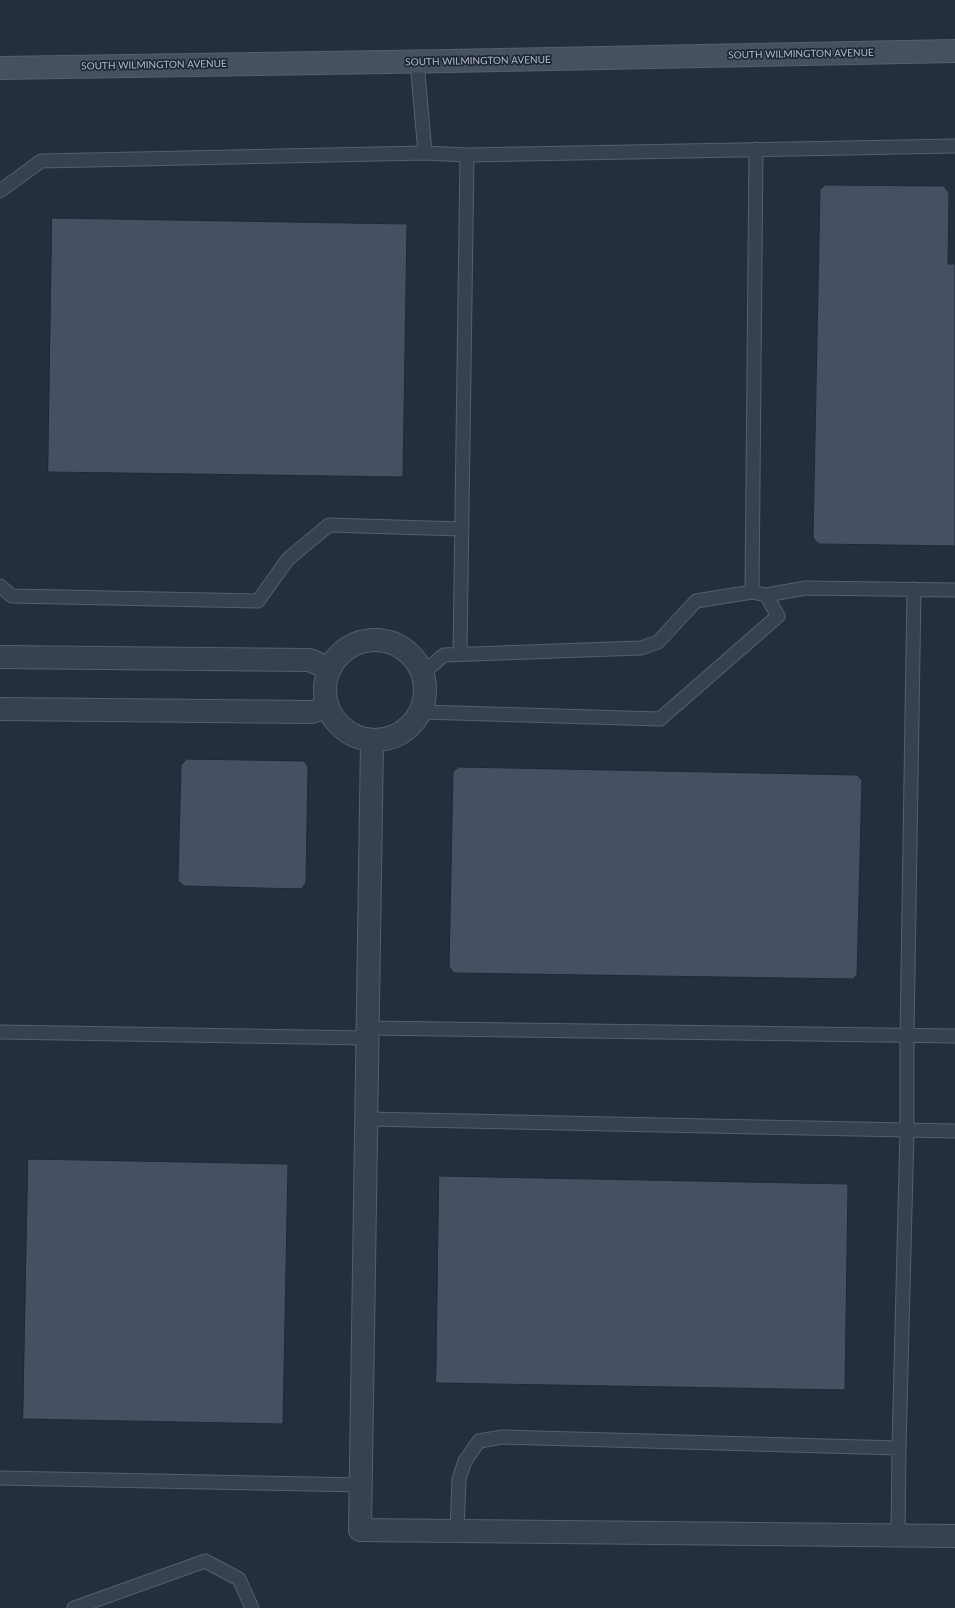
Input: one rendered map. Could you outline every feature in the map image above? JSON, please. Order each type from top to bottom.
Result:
[{"type":"main road","name":"SOUTH WILMINGTON AVENUE","points":[[0,68],[417,62],[955,51]]},
{"type":"street","points":[[377,638],[397,644],[412,655],[423,673],[425,692],[421,712],[409,728],[392,738],[372,741],[352,736],[337,724],[326,706],[324,687],[328,668],[340,652],[358,641],[377,638]]},
{"type":"street","points":[[0,657],[309,660],[328,668]]},
{"type":"street","points":[[0,709],[312,712],[326,706]]},
{"type":"street","points":[[372,741],[360,1530],[955,1536]]},
{"type":"lane","points":[[417,62],[425,153]]},
{"type":"lane","points":[[0,191],[41,161],[425,153],[467,155],[955,146]]},
{"type":"lane","points":[[752,592],[756,150]]},
{"type":"lane","points":[[460,654],[467,155]]},
{"type":"lane","points":[[0,586],[12,596],[258,601],[288,559],[329,525],[461,529]]},
{"type":"lane","points":[[423,673],[444,655],[641,648],[658,642],[696,602],[752,592],[766,595],[806,588],[955,590]]},
{"type":"lane","points":[[898,1536],[907,1130],[907,1035],[914,589]]},
{"type":"lane","points":[[421,712],[660,719],[778,616],[766,595]]},
{"type":"lane","points":[[0,1032],[955,1036]]},
{"type":"lane","points":[[366,1119],[955,1131]]},
{"type":"lane","points":[[457,1531],[459,1479],[465,1461],[479,1441],[502,1437],[899,1448]]},
{"type":"lane","points":[[0,1478],[361,1485]]},
{"type":"lane","points":[[74,1608],[205,1561],[239,1579],[252,1608],[255,1608]]},
{"type":"building","points":[[825,185],[944,186],[949,193],[948,264],[955,264],[955,546],[819,544],[813,538],[820,190]]},
{"type":"building","points":[[52,218],[407,224],[403,477],[48,472]]},
{"type":"building","points":[[187,759],[304,761],[308,767],[306,883],[301,889],[184,886],[178,881],[181,765]]},
{"type":"building","points":[[459,767],[857,775],[862,780],[857,975],[853,979],[454,973],[449,967],[453,772]]},
{"type":"building","points":[[28,1159],[288,1164],[283,1424],[23,1419]]},
{"type":"building","points":[[439,1176],[848,1184],[845,1390],[436,1383]]}]
